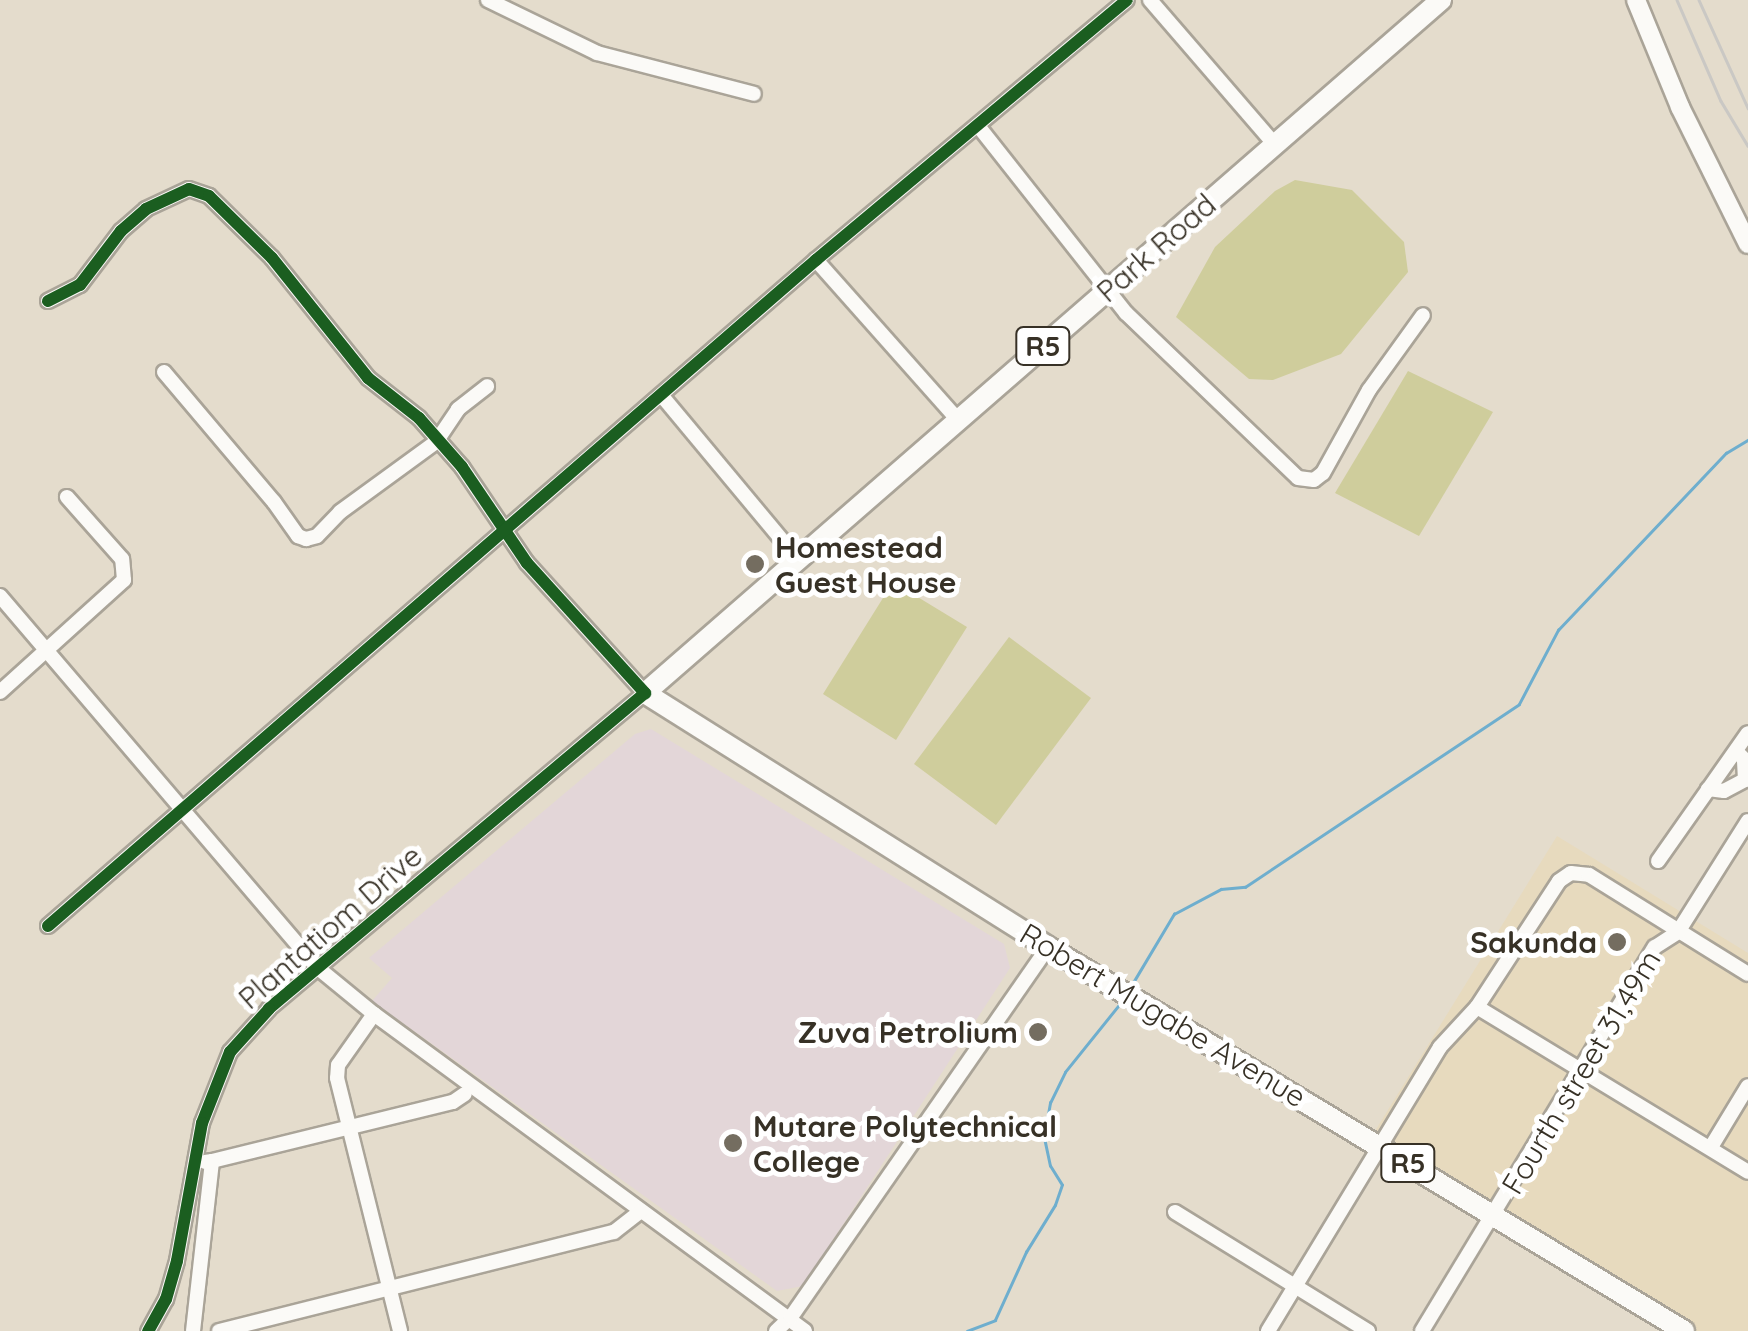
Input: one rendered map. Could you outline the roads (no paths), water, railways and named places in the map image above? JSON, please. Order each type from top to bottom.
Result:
[{"type":"highway","name":"Park Road","points":[[645,693],[1435,2]]},
{"type":"highway","name":"Robert Mugabe Avenue","points":[[645,693],[1048,947],[1684,1331]]},
{"type":"main road","points":[[1636,0],[1680,108],[1748,244]]},
{"type":"street","points":[[488,0],[597,53],[754,94]]},
{"type":"street","points":[[48,926],[816,260],[1127,0]]},
{"type":"street","points":[[1150,0],[1275,145]]},
{"type":"street","points":[[979,127],[1126,313],[1236,422],[1304,480],[1320,478],[1369,390],[1423,315]]},
{"type":"street","points":[[48,301],[80,285],[121,231],[146,209],[179,191],[200,191],[272,258],[368,378],[419,418],[436,442],[462,467],[527,563],[645,693]]},
{"type":"street","points":[[816,260],[958,420]]},
{"type":"street","points":[[164,372],[298,536],[306,539],[317,536],[340,512],[436,442],[458,409],[488,386]]},
{"type":"street","points":[[662,396],[798,559]]},
{"type":"street","points":[[0,692],[124,580],[122,558],[67,497]]},
{"type":"street","points":[[0,596],[318,968],[374,1014],[805,1331]]},
{"type":"street","name":"Plantatiom Drive","points":[[148,1331],[166,1299],[214,1086],[230,1052],[269,1008],[645,693]]},
{"type":"street","points":[[1658,861],[1748,733]]},
{"type":"street","points":[[1708,789],[1724,791],[1746,781],[1744,759],[1736,751]]},
{"type":"street","name":"Fourth street 31,49m","points":[[1422,1331],[1655,947],[1678,932],[1748,821]]},
{"type":"street","points":[[1268,1331],[1377,1145],[1440,1047],[1478,1007],[1540,906],[1571,872],[1589,876],[1748,974]]},
{"type":"street","points":[[776,1331],[791,1317],[1048,947]]},
{"type":"street","points":[[1478,1007],[1748,1172]]},
{"type":"street","points":[[374,1014],[338,1065],[337,1078],[400,1331]]},
{"type":"street","points":[[1711,1147],[1748,1086]]},
{"type":"street","points":[[194,1164],[454,1102],[465,1094]]},
{"type":"street","points":[[193,1331],[212,1161]]},
{"type":"street","points":[[219,1331],[614,1232],[641,1210]]},
{"type":"street","points":[[1175,1212],[1368,1331]]},
{"type":"waterway","points":[[1131,986],[1174,914],[1221,889],[1245,887],[1519,704],[1558,630],[1726,453],[1748,440]]},
{"type":"waterway","points":[[967,1331],[995,1320],[1026,1252],[1055,1205],[1062,1185],[1050,1166],[1044,1137],[1050,1103],[1065,1072],[1122,1001]]},
{"type":"railway","points":[[1677,0],[1721,101],[1748,146]]},
{"type":"railway","points":[[1699,0],[1748,108]]},
{"type":"place","name":"Homestead Guest House","points":[[755,564]]},
{"type":"place","name":"Sakunda","points":[[1617,942]]},
{"type":"place","name":"Zuva Petrolium","points":[[1038,1032]]},
{"type":"place","name":"Mutare Polytechnical College","points":[[733,1143]]}]
